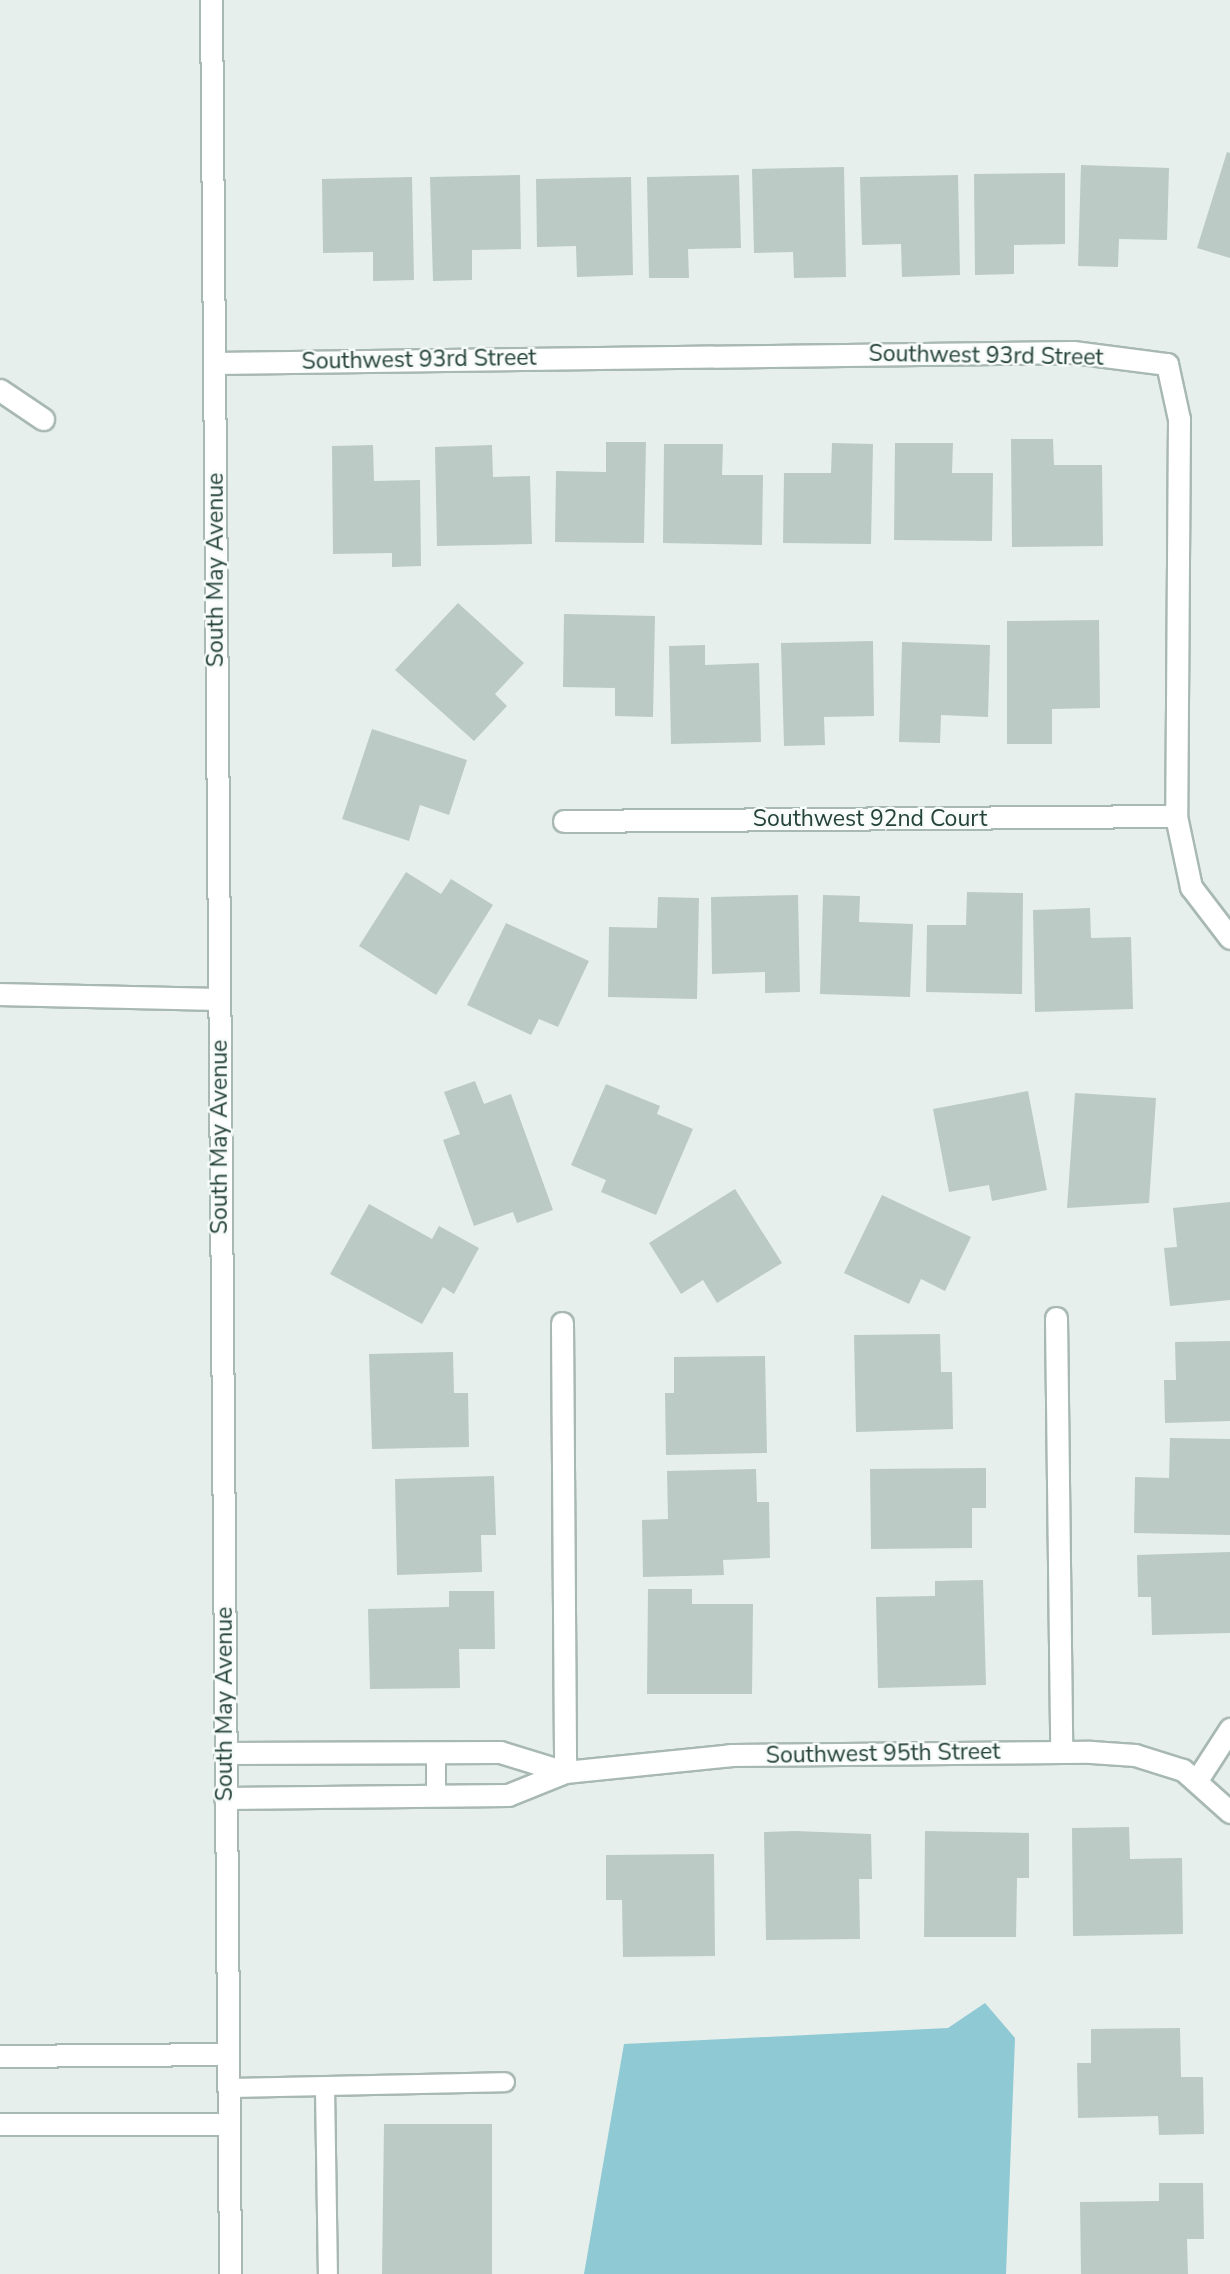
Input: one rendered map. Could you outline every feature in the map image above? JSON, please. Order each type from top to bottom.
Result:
[{"type":"street","name":"South May Avenue","points":[[211,0],[230,2274]]},
{"type":"street","name":"Southwest 93rd Street","points":[[214,362],[1073,352],[1167,364],[1179,419],[1176,816],[1191,887],[1230,938]]},
{"type":"street","points":[[0,390],[43,419]]},
{"type":"street","name":"Southwest 92nd Court","points":[[564,821],[1176,816]]},
{"type":"street","points":[[0,994],[219,999]]},
{"type":"street","points":[[1056,1318],[1061,1752]]},
{"type":"street","points":[[562,1323],[565,1772]]},
{"type":"street","points":[[1230,1729],[1197,1780],[1230,1812]]},
{"type":"street","name":"Southwest 95th Street","points":[[225,1753],[500,1752],[565,1772]]},
{"type":"street","name":"Southwest 95th Street","points":[[225,1798],[508,1795],[565,1772],[732,1755],[1061,1752],[1136,1755],[1197,1780]]},
{"type":"street","points":[[0,2056],[228,2054]]},
{"type":"street","points":[[0,2124],[229,2124]]},
{"type":"lane","points":[[436,1753],[436,1796]]},
{"type":"lane","points":[[229,2088],[505,2082]]},
{"type":"lane","points":[[325,2088],[328,2274]]},
{"type":"water","points":[[985,2003],[1015,2038],[1006,2274],[584,2274],[624,2044],[948,2028]]},
{"type":"building","points":[[1227,152],[1230,153],[1230,258],[1197,248]]},
{"type":"building","points":[[1081,165],[1169,168],[1167,240],[1119,239],[1118,267],[1078,266]]},
{"type":"building","points":[[844,167],[846,277],[794,278],[793,252],[754,253],[752,169]]},
{"type":"building","points":[[1065,173],[1065,244],[1014,245],[1014,274],[975,275],[974,174]]},
{"type":"building","points":[[520,175],[521,249],[472,250],[472,280],[433,281],[430,177]]},
{"type":"building","points":[[739,175],[741,248],[688,249],[689,278],[649,278],[647,177]]},
{"type":"building","points":[[958,175],[960,275],[902,277],[901,244],[862,245],[860,177]]},
{"type":"building","points":[[412,177],[414,280],[373,281],[373,252],[323,253],[322,179]]},
{"type":"building","points":[[631,177],[633,275],[577,277],[576,246],[537,247],[536,179]]},
{"type":"building","points":[[1011,439],[1053,439],[1054,465],[1102,465],[1103,546],[1012,547]]},
{"type":"building","points":[[606,442],[646,442],[644,543],[555,542],[556,471],[606,472]]},
{"type":"building","points":[[832,443],[873,444],[871,544],[783,543],[784,473],[831,473]]},
{"type":"building","points":[[895,443],[953,443],[952,473],[993,473],[992,541],[894,540]]},
{"type":"building","points":[[664,444],[723,444],[722,475],[763,475],[762,545],[663,543]]},
{"type":"building","points":[[373,445],[374,481],[420,480],[421,566],[392,567],[392,553],[333,554],[332,446]]},
{"type":"building","points":[[492,445],[493,477],[530,476],[532,544],[437,546],[435,447]]},
{"type":"building","points":[[458,603],[524,663],[495,694],[507,706],[474,741],[395,670]]},
{"type":"building","points":[[564,614],[655,616],[653,717],[615,716],[615,688],[563,687]]},
{"type":"building","points":[[1099,620],[1100,708],[1052,709],[1052,744],[1007,744],[1007,621]]},
{"type":"building","points":[[873,641],[874,716],[824,717],[825,745],[784,746],[781,643]]},
{"type":"building","points":[[902,642],[990,645],[988,717],[941,715],[940,743],[899,742]]},
{"type":"building","points":[[705,645],[705,665],[759,663],[761,742],[671,744],[669,646]]},
{"type":"building","points":[[372,729],[467,760],[449,815],[420,805],[409,841],[342,819]]},
{"type":"building","points":[[406,872],[441,894],[451,879],[493,905],[436,995],[359,946]]},
{"type":"building","points":[[967,892],[1023,893],[1022,994],[926,992],[927,925],[966,925]]},
{"type":"building","points":[[798,895],[800,992],[765,993],[765,972],[712,974],[711,897]]},
{"type":"building","points":[[823,895],[860,896],[859,922],[913,924],[910,997],[820,994]]},
{"type":"building","points":[[658,897],[699,898],[697,999],[608,997],[609,927],[657,928]]},
{"type":"building","points":[[1090,908],[1091,938],[1131,937],[1133,1009],[1035,1012],[1033,910]]},
{"type":"building","points":[[506,923],[589,961],[558,1027],[539,1019],[531,1035],[467,1005]]},
{"type":"building","points":[[475,1081],[484,1104],[511,1094],[553,1210],[517,1223],[513,1212],[474,1226],[443,1140],[460,1134],[444,1092]]},
{"type":"building","points":[[606,1084],[660,1106],[657,1114],[693,1129],[656,1215],[601,1192],[606,1180],[571,1165]]},
{"type":"building","points":[[1028,1091],[1047,1190],[992,1201],[989,1185],[949,1192],[933,1109]]},
{"type":"building","points":[[1075,1093],[1156,1098],[1149,1203],[1067,1208]]},
{"type":"building","points":[[735,1189],[782,1263],[717,1303],[703,1280],[681,1294],[649,1243]]},
{"type":"building","points":[[882,1195],[971,1237],[945,1291],[921,1279],[909,1304],[844,1273]]},
{"type":"building","points":[[1230,1202],[1230,1300],[1170,1306],[1164,1248],[1177,1247],[1173,1208]]},
{"type":"building","points":[[369,1204],[432,1239],[439,1226],[479,1248],[454,1294],[443,1287],[422,1324],[330,1274]]},
{"type":"building","points":[[940,1334],[941,1372],[952,1372],[953,1429],[856,1432],[854,1335]]},
{"type":"building","points":[[1230,1341],[1230,1421],[1165,1423],[1164,1380],[1176,1380],[1175,1342]]},
{"type":"building","points":[[453,1352],[454,1393],[468,1393],[469,1447],[372,1449],[369,1354]]},
{"type":"building","points":[[765,1356],[767,1453],[666,1455],[665,1393],[674,1393],[674,1357]]},
{"type":"building","points":[[1170,1438],[1230,1439],[1230,1535],[1134,1533],[1135,1477],[1169,1478]]},
{"type":"building","points":[[986,1468],[986,1508],[972,1508],[972,1548],[871,1549],[870,1469]]},
{"type":"building","points":[[756,1469],[757,1502],[769,1502],[770,1558],[723,1560],[724,1575],[643,1577],[642,1520],[668,1519],[667,1471]]},
{"type":"building","points":[[494,1476],[496,1535],[481,1535],[482,1572],[397,1575],[395,1479]]},
{"type":"building","points":[[1230,1552],[1230,1633],[1152,1635],[1151,1597],[1138,1597],[1137,1555]]},
{"type":"building","points":[[983,1580],[986,1685],[878,1688],[876,1597],[935,1596],[935,1581]]},
{"type":"building","points":[[648,1589],[692,1589],[692,1604],[753,1604],[752,1694],[647,1694]]},
{"type":"building","points":[[449,1591],[494,1591],[495,1649],[459,1649],[460,1688],[370,1689],[368,1609],[449,1607]]},
{"type":"building","points":[[1129,1827],[1130,1859],[1182,1858],[1183,1934],[1073,1936],[1072,1828]]},
{"type":"building","points":[[925,1831],[1029,1833],[1029,1878],[1017,1878],[1016,1937],[924,1937]]},
{"type":"building","points":[[764,1832],[871,1834],[872,1879],[859,1879],[860,1939],[766,1940]]},
{"type":"building","points":[[714,1854],[715,1956],[623,1957],[622,1900],[606,1900],[606,1855]]},
{"type":"building","points":[[1180,2028],[1181,2077],[1203,2077],[1204,2134],[1159,2135],[1158,2116],[1078,2118],[1077,2063],[1091,2063],[1091,2029]]},
{"type":"building","points":[[384,2124],[492,2124],[492,2274],[382,2274]]},
{"type":"building","points":[[1159,2183],[1203,2183],[1204,2239],[1187,2239],[1188,2274],[1081,2274],[1080,2202],[1159,2201]]}]
